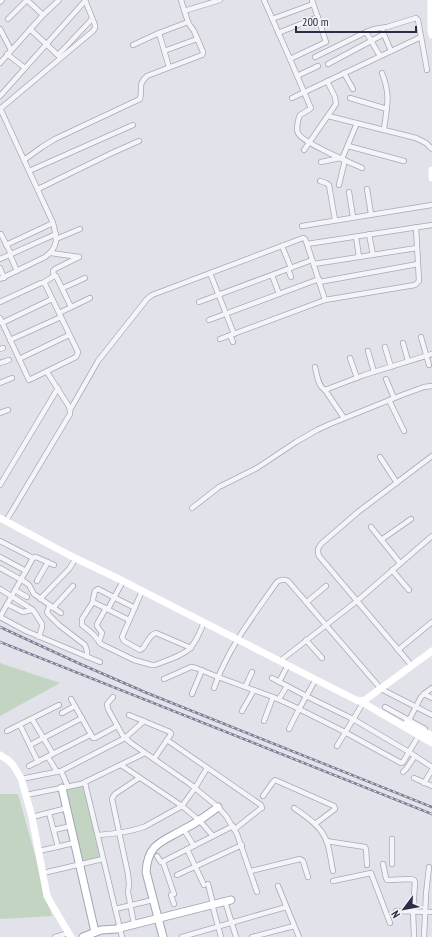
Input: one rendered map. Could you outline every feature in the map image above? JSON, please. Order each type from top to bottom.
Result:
[{"type":"main road","points":[[431,0],[432,35]]},
{"type":"main road","points":[[432,170],[432,178]]},
{"type":"main road","points":[[3,520],[237,638],[350,698],[364,702],[432,736]]},
{"type":"main road","points":[[364,702],[432,651]]},
{"type":"main road","points":[[364,702],[432,743]]},
{"type":"main road","points":[[0,755],[13,765],[21,779],[32,817],[47,896],[70,935]]},
{"type":"main road","points":[[65,787],[67,808],[74,843],[95,932]]},
{"type":"main road","points":[[163,937],[146,872],[146,864],[150,854],[156,845],[162,840],[200,821],[218,807]]},
{"type":"main road","points":[[84,937],[100,930],[113,930],[228,900]]},
{"type":"street","points":[[8,19],[27,0],[42,15]]},
{"type":"street","points":[[0,63],[42,15],[59,0]]},
{"type":"street","points":[[0,96],[85,0],[95,28],[93,31],[59,56],[0,108],[53,223],[56,236],[56,244],[51,253],[45,257],[2,279],[0,268]]},
{"type":"street","points":[[24,160],[55,139],[140,99],[140,85],[142,80],[147,76],[203,54],[194,31],[188,22],[181,0]]},
{"type":"street","points":[[184,11],[220,0]]},
{"type":"street","points":[[264,0],[311,108],[300,115],[298,131],[300,136],[309,143],[362,168]]},
{"type":"street","points":[[272,19],[312,2],[326,42],[290,59]]},
{"type":"street","points":[[278,33],[318,17]]},
{"type":"street","points":[[59,56],[92,18]]},
{"type":"street","points":[[315,56],[366,32],[416,18],[418,20],[427,70]]},
{"type":"street","points":[[132,45],[188,22]]},
{"type":"street","points":[[382,28],[391,51]]},
{"type":"street","points":[[0,29],[9,52],[25,68]]},
{"type":"street","points":[[30,29],[59,56]]},
{"type":"street","points":[[366,32],[380,56]]},
{"type":"street","points":[[159,33],[169,67]]},
{"type":"street","points":[[328,64],[384,34]]},
{"type":"street","points":[[292,98],[421,37]]},
{"type":"street","points":[[164,51],[197,39]]},
{"type":"street","points":[[297,76],[318,66]]},
{"type":"street","points":[[344,73],[353,89]]},
{"type":"street","points":[[382,73],[388,93],[384,129]]},
{"type":"street","points":[[304,150],[336,104],[327,81]]},
{"type":"street","points":[[350,98],[387,109]]},
{"type":"street","points":[[328,116],[420,139],[432,150]]},
{"type":"street","points":[[339,184],[343,159],[357,123]]},
{"type":"street","points":[[29,171],[133,125]]},
{"type":"street","points":[[38,189],[139,141]]},
{"type":"street","points":[[348,146],[404,160]]},
{"type":"street","points":[[321,162],[343,159]]},
{"type":"street","points":[[320,180],[329,185],[335,220]]},
{"type":"street","points":[[367,189],[371,214]]},
{"type":"street","points":[[348,192],[353,217]]},
{"type":"street","points":[[302,226],[432,205]]},
{"type":"street","points":[[6,245],[53,223]]},
{"type":"street","points":[[307,244],[432,225]]},
{"type":"street","points":[[220,339],[325,300],[415,285],[419,281],[416,227]]},
{"type":"street","points":[[0,259],[56,236],[80,229]]},
{"type":"street","points":[[1,234],[17,271]]},
{"type":"street","points":[[369,234],[373,255]]},
{"type":"street","points":[[356,236],[358,257]]},
{"type":"street","points":[[3,520],[68,419],[70,410],[98,361],[147,299],[152,295],[303,238],[307,244],[325,300]]},
{"type":"street","points":[[282,246],[291,277]]},
{"type":"street","points":[[199,302],[289,269],[313,262],[417,248]]},
{"type":"street","points":[[51,253],[79,256],[55,269],[53,271],[54,276]]},
{"type":"street","points":[[209,320],[319,281],[418,264]]},
{"type":"street","points":[[210,273],[226,314],[233,342]]},
{"type":"street","points":[[272,275],[279,294]]},
{"type":"street","points":[[0,302],[43,283],[54,276]]},
{"type":"street","points":[[54,276],[59,279],[71,307]]},
{"type":"street","points":[[63,288],[85,278]]},
{"type":"street","points":[[43,283],[45,284],[78,352],[78,355],[48,373],[29,380],[1,321],[52,299]]},
{"type":"street","points":[[10,340],[90,298]]},
{"type":"street","points":[[19,359],[69,335]]},
{"type":"street","points":[[421,337],[429,366]]},
{"type":"street","points":[[403,343],[408,361]]},
{"type":"street","points":[[385,347],[391,366]]},
{"type":"street","points":[[368,351],[374,372]]},
{"type":"street","points":[[325,390],[391,366],[432,354]]},
{"type":"street","points":[[350,358],[357,378]]},
{"type":"street","points":[[0,363],[9,360]]},
{"type":"street","points":[[315,367],[320,387],[322,390],[325,390],[344,418]]},
{"type":"street","points":[[48,373],[70,410]]},
{"type":"street","points":[[0,383],[12,378]]},
{"type":"street","points":[[386,378],[404,431]]},
{"type":"street","points":[[192,508],[219,487],[257,468],[317,430],[392,399],[424,387],[432,386]]},
{"type":"street","points":[[0,485],[56,387]]},
{"type":"street","points":[[0,413],[8,410]]},
{"type":"street","points":[[412,666],[319,556],[318,547],[358,512],[432,456]]},
{"type":"street","points":[[380,457],[397,482]]},
{"type":"street","points":[[381,540],[411,519]]},
{"type":"street","points":[[371,527],[400,563]]},
{"type":"street","points":[[280,661],[326,625],[432,536]]},
{"type":"street","points":[[0,541],[33,558],[36,557],[54,565]]},
{"type":"street","points":[[0,557],[26,571]]},
{"type":"street","points":[[33,558],[0,617],[39,636],[100,662]]},
{"type":"street","points":[[40,599],[69,569],[76,558]]},
{"type":"street","points":[[37,581],[48,562]]},
{"type":"street","points":[[0,568],[21,580],[40,599],[61,613]]},
{"type":"street","points":[[392,570],[409,590]]},
{"type":"street","points":[[214,688],[223,665],[237,638],[277,582],[280,579],[284,579],[288,581],[307,602],[381,689],[432,715]]},
{"type":"street","points":[[99,642],[102,633],[97,624],[124,581]]},
{"type":"street","points":[[73,586],[52,606],[48,614],[85,645],[87,657]]},
{"type":"street","points":[[307,602],[326,586]]},
{"type":"street","points":[[0,589],[32,610],[42,624],[39,636]]},
{"type":"street","points":[[135,608],[97,589],[93,599],[94,602],[82,619],[81,623],[99,642],[134,660],[155,665],[191,648],[204,622]]},
{"type":"street","points":[[15,590],[27,597]]},
{"type":"street","points":[[142,591],[122,636],[124,641],[140,650],[144,648],[153,633],[156,633],[191,648]]},
{"type":"street","points":[[94,602],[130,620]]},
{"type":"street","points":[[7,604],[23,612],[32,610]]},
{"type":"street","points":[[398,650],[432,622]]},
{"type":"street","points":[[306,640],[322,658]]},
{"type":"street","points":[[279,682],[288,665]]},
{"type":"street","points":[[164,679],[191,667],[202,670],[279,699],[345,732],[401,763],[419,735]]},
{"type":"street","points":[[192,694],[202,670]]},
{"type":"street","points":[[245,687],[252,672]]},
{"type":"street","points":[[272,678],[353,719],[415,756],[432,768],[424,783]]},
{"type":"street","points":[[289,729],[316,679]]},
{"type":"street","points":[[279,699],[287,686]]},
{"type":"street","points":[[409,720],[421,697],[432,688]]},
{"type":"street","points":[[242,711],[254,690]]},
{"type":"street","points":[[424,694],[432,698]]},
{"type":"street","points":[[113,696],[107,706],[125,738],[195,788],[218,807],[226,816],[234,827],[242,845],[257,892]]},
{"type":"street","points":[[264,721],[273,697]]},
{"type":"street","points":[[71,699],[93,738],[117,726]]},
{"type":"street","points":[[337,746],[364,702]]},
{"type":"street","points":[[7,732],[59,705]]},
{"type":"street","points":[[62,713],[75,706]]},
{"type":"street","points":[[384,707],[432,732]]},
{"type":"street","points":[[130,716],[170,732],[171,734],[154,759]]},
{"type":"street","points":[[30,745],[82,718]]},
{"type":"street","points":[[32,719],[53,754]]},
{"type":"street","points":[[21,779],[59,771],[125,738],[144,721]]},
{"type":"street","points":[[20,725],[38,762]]},
{"type":"street","points":[[29,766],[90,735]]},
{"type":"street","points":[[163,862],[213,836],[234,827],[262,806],[167,740]]},
{"type":"street","points":[[26,795],[85,783],[145,753]]},
{"type":"street","points":[[403,772],[415,756]]},
{"type":"street","points":[[48,757],[59,771],[65,787]]},
{"type":"street","points":[[121,765],[182,806],[200,821],[213,836]]},
{"type":"street","points":[[98,836],[144,827],[182,806],[207,768]]},
{"type":"street","points":[[134,924],[128,892],[128,874],[112,799],[115,794],[139,778]]},
{"type":"street","points":[[414,778],[432,786]]},
{"type":"street","points":[[263,796],[275,780],[334,806],[335,809],[315,824]]},
{"type":"street","points":[[85,783],[122,937]]},
{"type":"street","points":[[32,817],[67,808]]},
{"type":"street","points":[[294,808],[315,824],[325,838],[333,871]]},
{"type":"street","points":[[49,813],[58,847]]},
{"type":"street","points":[[54,830],[71,826]]},
{"type":"street","points":[[184,830],[194,846]]},
{"type":"street","points":[[392,839],[392,864]]},
{"type":"street","points":[[326,841],[365,847],[367,865]]},
{"type":"street","points":[[39,851],[74,843]]},
{"type":"street","points":[[177,874],[242,845]]},
{"type":"street","points":[[187,849],[206,884],[221,937]]},
{"type":"street","points":[[157,856],[161,862],[163,862],[173,894],[174,904]]},
{"type":"street","points":[[43,873],[103,859]]},
{"type":"street","points":[[251,871],[300,859],[308,877]]},
{"type":"street","points":[[383,864],[387,880],[410,879],[414,880],[415,882],[414,937]]},
{"type":"street","points":[[424,937],[429,867]]},
{"type":"street","points":[[333,881],[371,873],[390,923]]},
{"type":"street","points":[[278,886],[299,937]]},
{"type":"street","points":[[115,909],[153,900]]},
{"type":"street","points":[[228,900],[236,937]]},
{"type":"street","points":[[182,937],[286,907]]},
{"type":"street","points":[[396,910],[432,912]]},
{"type":"street","points":[[252,937],[294,926]]},
{"type":"street","points":[[55,937],[70,935]]},
{"type":"green space","points":[[0,663],[60,683],[0,716]]},
{"type":"green space","points":[[85,783],[103,859],[79,865],[62,788]]},
{"type":"green space","points":[[0,794],[18,794],[52,916],[0,919]]},
{"type":"railway","points":[[0,627],[147,693],[432,807]]},
{"type":"railway","points":[[0,642],[432,814]]}]
